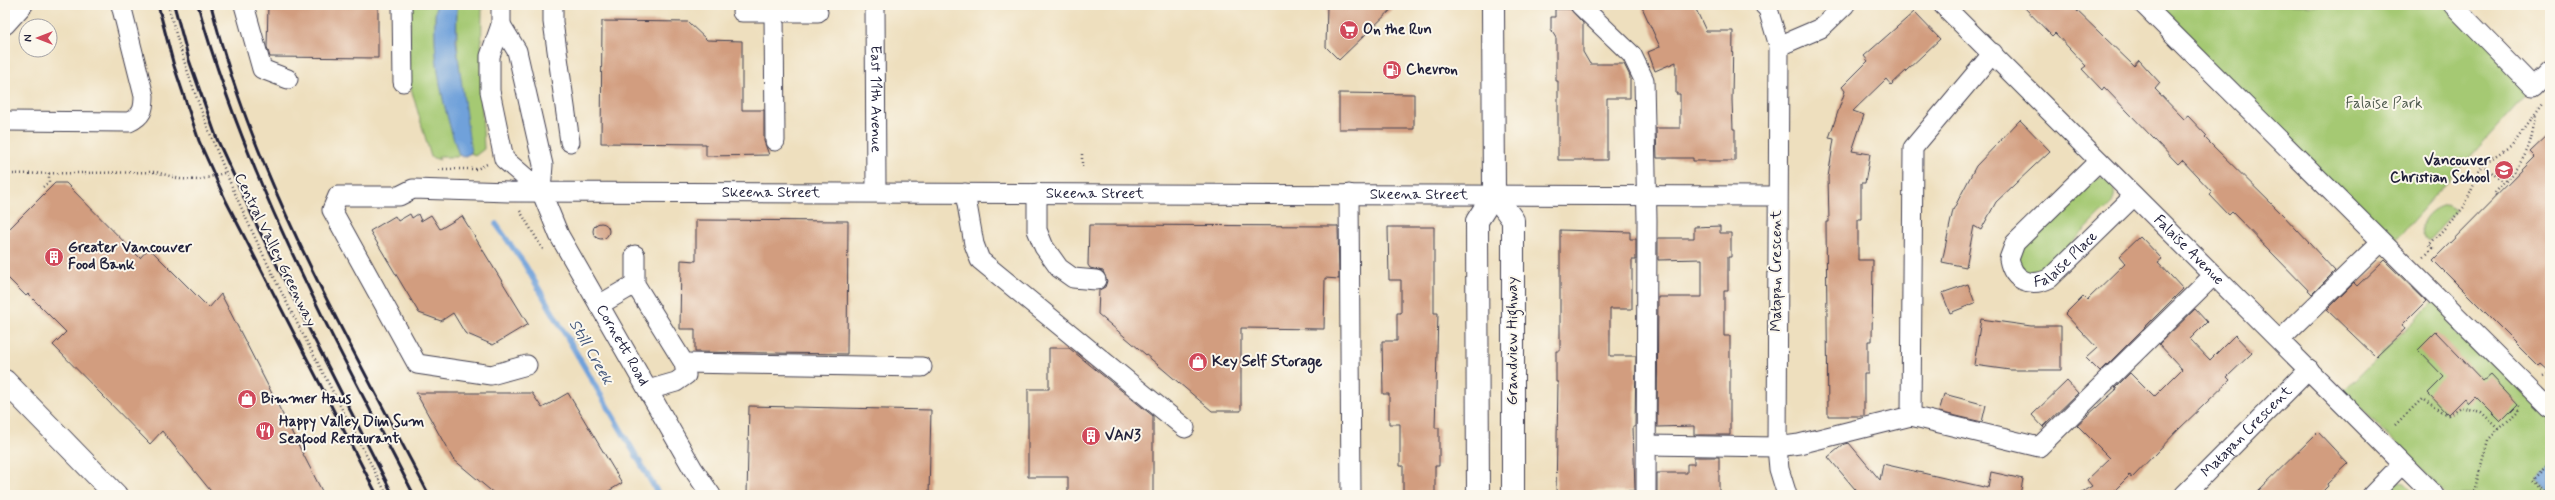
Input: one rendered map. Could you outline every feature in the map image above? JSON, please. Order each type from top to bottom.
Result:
[{"type":"main road","points":[[1478,495],[1477,221],[1494,194],[1493,5]]},
{"type":"main road","name":"Grandview Highway","points":[[1494,194],[1513,220],[1512,495]]},
{"type":"main road","points":[[5,382],[116,495]]},
{"type":"street","points":[[5,25],[23,5]]},
{"type":"street","points":[[5,121],[129,122],[139,117],[144,109],[144,96],[121,5]]},
{"type":"street","points":[[244,5],[262,69],[288,79]]},
{"type":"street","points":[[402,5],[403,82]]},
{"type":"street","points":[[502,5],[501,24],[490,56],[490,91],[504,159],[541,191]]},
{"type":"street","points":[[553,5],[553,22],[570,142]]},
{"type":"street","name":"East 11th Avenue","points":[[876,5],[876,192]]},
{"type":"street","points":[[1580,5],[1632,56],[1644,80],[1647,195],[1646,495]]},
{"type":"street","name":"Matapan Crescent","points":[[1764,5],[1768,9],[1779,46],[1777,196],[1777,447],[1779,469],[1787,495]]},
{"type":"street","points":[[1779,46],[1821,28],[1845,5]]},
{"type":"street","name":"Falaise Avenue","points":[[1943,5],[1994,53],[2098,161],[2280,340],[2434,495]]},
{"type":"street","points":[[2144,5],[2550,409]]},
{"type":"street","points":[[2453,5],[2533,87],[2550,70]]},
{"type":"street","points":[[742,12],[818,12]]},
{"type":"street","points":[[774,12],[775,141]]},
{"type":"street","points":[[501,24],[516,51],[544,165],[541,191]]},
{"type":"street","points":[[1911,416],[1913,148],[1994,53]]},
{"type":"street","name":"Falaise Place","points":[[2098,161],[2015,243],[2009,259],[2015,275],[2022,281],[2032,284],[2050,278],[2134,196]]},
{"type":"street","name":"Skeena Street","points":[[527,365],[491,375],[416,364],[332,210],[338,196],[399,196],[413,190],[509,192],[1777,196]]},
{"type":"street","name":"Cornett Road","points":[[541,191],[559,235],[697,475],[711,495]]},
{"type":"street","points":[[965,193],[974,244],[980,260],[1185,428]]},
{"type":"street","points":[[1037,193],[1037,230],[1044,247],[1059,268],[1072,278],[1096,280]]},
{"type":"street","points":[[1349,194],[1351,495]]},
{"type":"street","points":[[2280,340],[2381,242]]},
{"type":"street","points":[[635,255],[635,284],[684,363],[686,374],[676,382],[648,390]]},
{"type":"street","points":[[1647,445],[1777,447],[1799,444],[1911,416],[2039,447],[2214,275]]},
{"type":"street","points":[[599,305],[635,284]]},
{"type":"street","points":[[684,363],[922,367]]},
{"type":"street","name":"Matapan Crescent","points":[[2184,495],[2309,369]]},
{"type":"street","points":[[2372,495],[2402,464]]},
{"type":"path","name":"Central Valley Greenway","points":[[168,5],[182,60],[224,173],[266,261],[387,495]]},
{"type":"path","points":[[2426,255],[2433,248],[2429,244],[2464,207],[2483,164],[2512,145],[2546,99],[2533,87]]},
{"type":"path","points":[[2496,196],[2494,194],[2526,157],[2533,139],[2536,113]]},
{"type":"path","points":[[1082,154],[1082,170]]},
{"type":"path","points":[[439,169],[478,169],[484,167],[488,162]]},
{"type":"path","points":[[2483,164],[2504,183]]},
{"type":"path","points":[[5,174],[156,172],[180,179],[198,180],[224,173]]},
{"type":"path","points":[[43,187],[49,182],[49,174]]},
{"type":"path","points":[[2395,425],[2422,399],[2448,415],[2460,407],[2481,412],[2499,428]]},
{"type":"path","points":[[2473,495],[2488,440],[2518,411],[2518,406]]},
{"type":"path","points":[[2546,495],[2531,480],[2550,462]]},
{"type":"green space","points":[[411,5],[436,5],[435,43],[437,62],[443,100],[459,155],[457,157],[438,157],[440,160],[431,157],[408,78]]},
{"type":"green space","points":[[457,5],[482,5],[481,91],[484,149],[475,156],[471,153],[460,79],[457,42]]},
{"type":"green space","name":"Falaise Park","points":[[2144,5],[2451,5],[2533,87],[2388,248]]},
{"type":"green space","points":[[2094,178],[2103,178],[2112,185],[2114,188],[2114,199],[2112,203],[2043,272],[2026,274],[2019,267],[2018,251]]},
{"type":"green space","points":[[2446,205],[2457,210],[2428,241],[2422,229],[2425,218],[2434,210]]},
{"type":"green space","points":[[2438,297],[2550,409],[2550,495],[2447,495],[2344,391]]},
{"type":"green space","points":[[2399,482],[2404,483],[2416,495],[2372,495]]},
{"type":"water","points":[[436,5],[457,5],[456,41],[471,153],[463,157],[459,155],[443,100],[435,43]]},
{"type":"water","points":[[2550,467],[2550,492],[2538,479]]},
{"type":"building","points":[[268,5],[378,5],[378,58],[270,57],[267,47]]},
{"type":"building","name":"On the Run","points":[[1327,5],[1396,5],[1339,60],[1326,47]]},
{"type":"building","points":[[1641,5],[1694,5],[1706,31],[1733,31],[1732,100],[1733,129],[1735,129],[1735,161],[1693,161],[1693,158],[1657,158],[1656,128],[1680,128],[1680,94],[1676,94],[1676,62],[1655,71],[1648,52],[1660,47]]},
{"type":"building","points":[[2022,5],[2071,5],[2134,66],[2139,60],[2160,83],[2155,89],[2184,119],[2188,116],[2207,136],[2205,138],[2284,216],[2335,271],[2312,294],[2232,212],[2229,215],[2209,194],[2212,192],[2182,160],[2178,164],[2104,87],[2102,90],[2082,69],[2086,66],[2055,33],[2052,36]]},
{"type":"building","points":[[1555,9],[1570,9],[1583,23],[1583,52],[1590,64],[1624,64],[1630,76],[1630,98],[1607,98],[1607,160],[1558,160],[1558,81],[1556,81],[1556,38],[1551,30],[1551,17],[1555,17]]},
{"type":"building","points":[[1914,12],[1940,39],[1891,85],[1886,79],[1853,111],[1864,115],[1852,151],[1870,154],[1865,183],[1861,183],[1861,219],[1858,219],[1858,260],[1873,260],[1872,341],[1868,341],[1868,374],[1864,374],[1864,416],[1828,416],[1826,222],[1829,222],[1828,177],[1834,139],[1829,138],[1845,91],[1842,87],[1868,61],[1864,56]]},
{"type":"building","points":[[602,21],[688,22],[707,40],[742,41],[742,110],[764,110],[764,141],[769,155],[706,156],[706,144],[601,143]]},
{"type":"building","points":[[1339,93],[1414,94],[1414,129],[1339,129]]},
{"type":"building","points":[[2020,120],[2050,151],[1996,202],[1981,230],[1974,226],[1966,267],[1942,262],[1953,210],[1976,166]]},
{"type":"building","points":[[2550,133],[2550,372],[2541,364],[2539,366],[2433,260],[2535,157],[2530,152]]},
{"type":"building","points":[[55,183],[66,183],[140,258],[149,248],[209,308],[221,294],[324,495],[214,495],[162,431],[150,444],[53,345],[66,332],[28,294],[26,296],[5,275],[5,233]]},
{"type":"building","points":[[410,214],[412,218],[418,214],[421,221],[431,215],[440,229],[462,216],[528,324],[493,345],[465,333],[453,313],[441,321],[419,313],[370,231],[395,216],[398,221]]},
{"type":"building","points":[[696,220],[848,221],[847,354],[695,352],[695,329],[680,329],[681,260],[696,261]]},
{"type":"building","points":[[598,223],[604,223],[609,228],[607,237],[604,239],[598,239],[593,234],[593,228]]},
{"type":"building","name":"Key Self Storage","points":[[1089,225],[1338,226],[1339,279],[1325,278],[1324,329],[1241,328],[1241,411],[1212,411],[1098,314],[1099,290],[1105,287],[1107,281],[1103,271],[1090,268],[1088,265]]},
{"type":"building","points":[[1720,226],[1720,233],[1731,233],[1731,257],[1728,257],[1728,291],[1724,291],[1724,336],[1730,336],[1730,435],[1694,435],[1694,426],[1657,427],[1658,297],[1702,297],[1702,259],[1658,260],[1658,238],[1694,238],[1694,227]]},
{"type":"building","points":[[1388,227],[1434,227],[1434,313],[1438,313],[1435,428],[1439,428],[1439,466],[1435,466],[1435,495],[1403,495],[1403,466],[1400,466],[1400,424],[1389,424],[1389,394],[1383,394],[1382,341],[1397,341],[1397,313],[1401,313],[1401,280],[1389,280]]},
{"type":"building","points":[[1560,230],[1630,232],[1630,239],[1636,239],[1636,260],[1632,260],[1632,309],[1610,309],[1610,356],[1636,356],[1635,427],[1633,427],[1635,491],[1592,491],[1592,495],[1556,495],[1558,382],[1556,382],[1556,351],[1560,351]]},
{"type":"building","points":[[2140,236],[2162,259],[2158,262],[2183,289],[2100,372],[2086,358],[2097,348],[2065,314],[2083,296],[2087,300],[2125,263],[2119,256]]},
{"type":"building","points":[[2384,260],[2426,301],[2402,325],[2405,329],[2376,357],[2327,310],[2354,283],[2357,286]]},
{"type":"building","points":[[1968,284],[1975,303],[1950,313],[1942,293]]},
{"type":"building","points":[[2195,309],[2207,322],[2190,339],[2210,360],[2235,335],[2252,353],[2227,377],[2230,380],[2179,429],[2132,478],[2130,475],[2110,495],[2077,495],[2092,486],[2087,480],[2110,458],[2077,425],[2117,389],[2115,388],[2130,373],[2154,397],[2182,369],[2159,344]]},
{"type":"building","points":[[1981,319],[2031,326],[2061,326],[2061,370],[2010,370],[1974,365]]},
{"type":"building","points":[[2436,332],[2483,381],[2490,375],[2517,404],[2500,421],[2475,396],[2468,403],[2464,398],[2448,414],[2428,393],[2444,377],[2418,350]]},
{"type":"building","name":"VAN3","points":[[1049,348],[1069,348],[1153,416],[1153,495],[1068,495],[1068,477],[1028,477],[1028,389],[1049,389]]},
{"type":"building","points":[[2067,381],[2078,393],[2043,427],[2032,415]]},
{"type":"building","points":[[416,393],[532,393],[542,408],[568,393],[622,483],[602,495],[496,495],[453,459]]},
{"type":"building","points":[[1944,394],[1986,405],[1982,422],[1939,412]]},
{"type":"building","points":[[749,406],[931,410],[929,495],[747,495]]},
{"type":"building","points":[[2318,432],[2348,464],[2327,484],[2328,486],[2319,495],[2254,495]]},
{"type":"building","points":[[1849,443],[1880,480],[1883,464],[1988,488],[1991,472],[2023,479],[2020,495],[1860,495],[1828,457],[1844,444]]},
{"type":"building","points":[[1694,457],[1719,457],[1719,495],[1657,495],[1657,473],[1687,473],[1687,464],[1694,464]]},
{"type":"waterway","name":"Still Creek","points":[[496,224],[525,265],[659,495]]},
{"type":"railway","points":[[158,5],[174,66],[199,141],[226,201],[377,495]]},
{"type":"railway","points":[[174,5],[189,60],[217,139],[259,230],[393,495]]},
{"type":"railway","points":[[198,5],[218,70],[266,195],[322,316],[414,495]]},
{"type":"railway","points":[[211,5],[229,70],[277,195],[335,316],[429,495]]},
{"type":"place","name":"On the Run","points":[[1349,30]]},
{"type":"place","name":"Chevron","points":[[1392,70]]},
{"type":"place","name":"Vancouver Christian School","points":[[2504,170]]},
{"type":"place","name":"Greater Vancouver Food Bank","points":[[54,257]]},
{"type":"place","name":"Key Self Storage","points":[[1198,362]]},
{"type":"place","name":"Bimmer Haus","points":[[247,399]]},
{"type":"place","name":"Happy Valley Dim Sum Seafood Restaurant","points":[[265,431]]},
{"type":"place","name":"VAN3","points":[[1091,436]]}]
